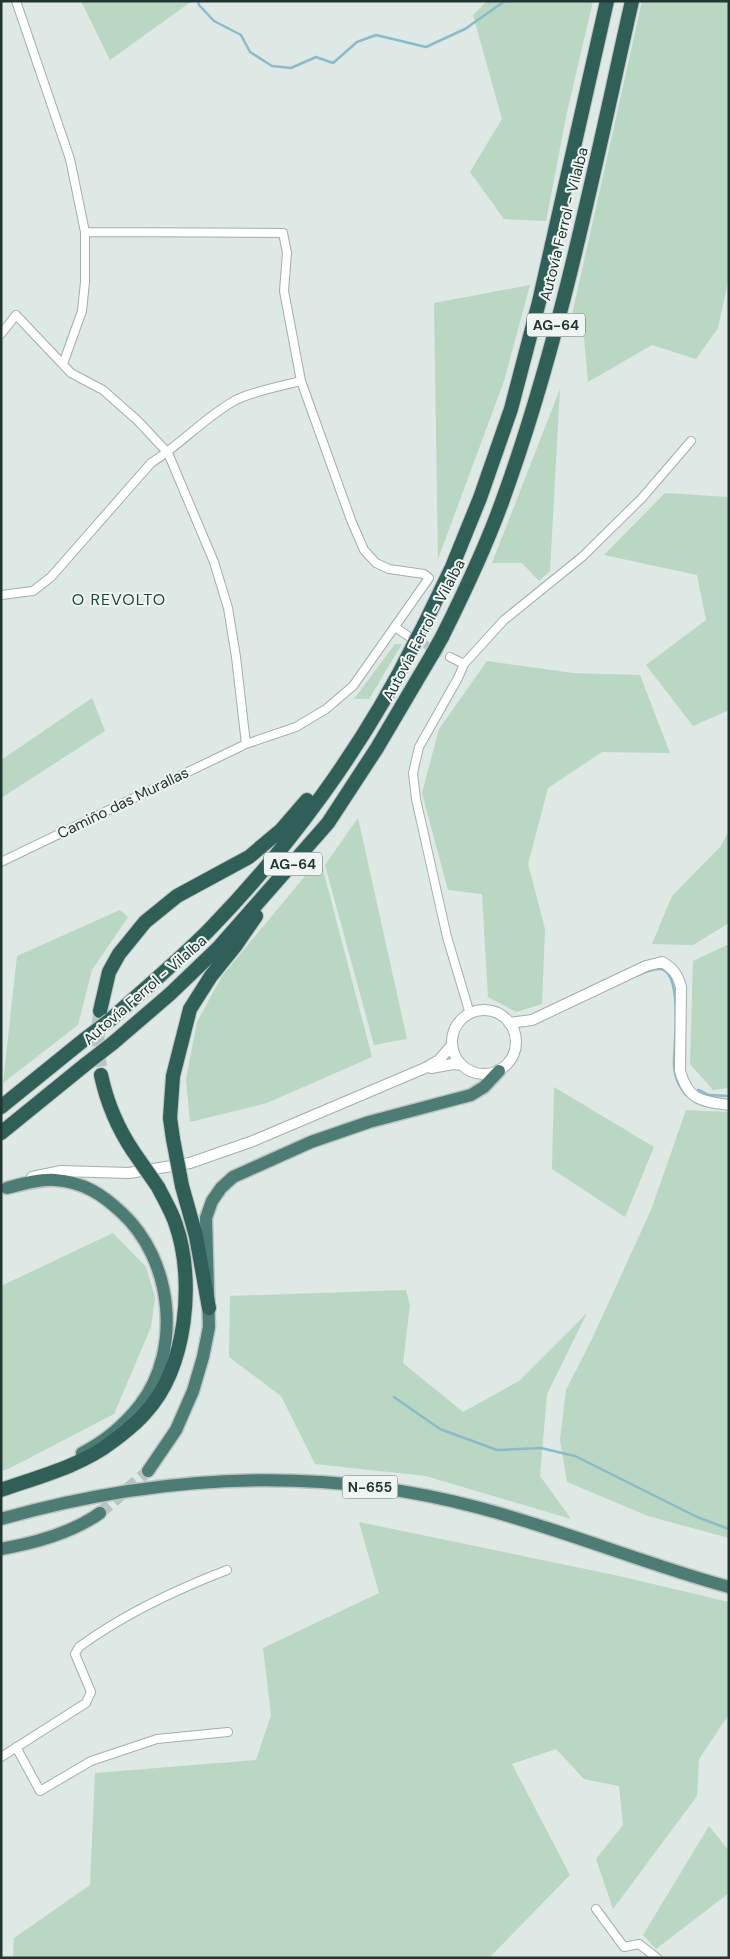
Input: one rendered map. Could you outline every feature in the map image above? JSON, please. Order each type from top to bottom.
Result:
[{"type":"highway","name":"Autovía Ferrol - Vilalba","points":[[1,1107],[85,1039],[105,1015],[207,932],[261,874],[336,775],[397,679],[411,639],[423,627],[452,567],[480,498],[510,409],[539,302],[607,1]]},
{"type":"highway","name":"Autovía Ferrol - Vilalba","points":[[1,1133],[113,1043],[170,994],[218,948],[328,823],[377,748],[442,637],[470,582],[502,504],[546,365],[583,219],[632,1]]},
{"type":"highway","points":[[105,1015],[109,972],[119,954],[145,922],[177,896],[249,857],[281,830],[310,796],[336,775]]},
{"type":"highway","points":[[210,1308],[196,1236],[182,1186],[173,1139],[170,1118],[173,1076],[190,1009],[211,976],[236,945],[292,864]]},
{"type":"highway","points":[[148,1470],[176,1430],[193,1392],[209,1327],[210,1308],[206,1218],[212,1201],[221,1188],[234,1177],[311,1142],[369,1122],[470,1095],[484,1087],[498,1071]]},
{"type":"highway","points":[[1,1490],[64,1468],[112,1443],[147,1412],[171,1369],[179,1346],[184,1323],[186,1276],[184,1253],[176,1223],[158,1187],[133,1151],[115,1119],[106,1098],[101,1075]]},
{"type":"highway","points":[[1,1490],[88,1450],[127,1420],[141,1404],[155,1378],[162,1355],[167,1321],[164,1288],[148,1246],[135,1225],[107,1199],[89,1187],[55,1180],[30,1182],[4,1190]]},
{"type":"highway","name":"N-655","points":[[1,1519],[75,1500],[169,1484],[264,1480],[332,1483],[413,1493],[480,1508],[729,1588]]},
{"type":"highway","points":[[1,1549],[49,1538],[90,1520],[100,1513]]},
{"type":"street","points":[[16,1],[70,159],[84,232],[85,282],[82,311],[63,364]]},
{"type":"street","points":[[1,595],[33,591],[51,577],[151,463],[168,453],[236,399],[301,380],[284,291],[287,253],[283,233],[84,232]]},
{"type":"street","points":[[1,334],[16,315],[71,373],[104,390],[138,421],[168,453],[214,562],[228,608],[236,656],[246,744]]},
{"type":"street","name":"Camiño das Murallas","points":[[1,862],[246,744],[296,727],[326,709],[353,686],[428,578],[424,574],[389,569],[376,563],[364,550],[351,520],[301,380]]},
{"type":"street","points":[[470,1014],[447,937],[416,799],[414,772],[418,747],[458,678],[464,664],[504,620],[582,557],[642,498],[691,441]]},
{"type":"street","points":[[395,627],[411,639]]},
{"type":"street","points":[[450,657],[464,664]]},
{"type":"street","points":[[509,1023],[532,1020],[646,966],[662,962],[670,966],[678,975],[681,987],[680,1071],[684,1084],[691,1094],[702,1102],[729,1105]]},
{"type":"street","points":[[481,1011],[491,1012],[501,1016],[509,1023],[515,1036],[515,1051],[509,1062],[498,1071],[489,1074],[479,1074],[470,1071],[455,1056],[452,1045],[453,1035],[462,1019],[470,1014],[481,1011]]},
{"type":"street","points":[[516,1043],[522,1031],[532,1020]]},
{"type":"street","points":[[4,1190],[35,1176],[61,1171],[129,1173],[190,1163],[253,1141],[425,1068],[439,1060],[452,1045]]},
{"type":"street","points":[[425,1068],[452,1064],[462,1065]]},
{"type":"street","points":[[1,1757],[86,1703],[91,1692],[75,1654],[79,1647],[124,1618],[180,1588],[227,1570]]},
{"type":"street","points":[[16,1747],[40,1790],[91,1761],[157,1739],[228,1732]]},
{"type":"street","points":[[596,1909],[624,1948],[639,1944],[657,1958]]},
{"type":"green space","points":[[81,1],[192,1],[110,60]]},
{"type":"green space","points":[[487,1],[593,1],[567,112],[546,221],[504,219],[470,172],[502,119],[473,15]]},
{"type":"green space","points":[[642,1],[729,1],[729,276],[718,328],[696,359],[652,345],[588,382],[584,338],[569,328]]},
{"type":"green space","points":[[530,285],[504,381],[438,559],[434,303]]},
{"type":"green space","points":[[560,389],[550,571],[539,581],[522,563],[492,563]]},
{"type":"green space","points":[[665,493],[729,497],[729,710],[693,726],[646,665],[706,620],[697,575],[604,555]]},
{"type":"green space","points":[[395,644],[402,644],[369,699],[354,699]]},
{"type":"green space","points":[[487,661],[573,673],[640,675],[670,753],[602,752],[548,788],[528,864],[545,929],[542,1004],[516,1012],[488,997],[482,894],[448,890],[422,793],[439,729]]},
{"type":"green space","points":[[92,698],[105,731],[1,798],[1,760]]},
{"type":"green space","points":[[358,818],[407,1039],[374,1045],[325,865]]},
{"type":"green space","points":[[729,830],[729,923],[693,945],[652,944],[672,896],[721,846]]},
{"type":"green space","points":[[320,858],[372,1057],[267,1103],[190,1122],[186,1079],[197,1022],[222,976]]},
{"type":"green space","points":[[120,910],[128,917],[92,970],[78,1025],[3,1083],[17,956]]},
{"type":"green space","points":[[729,944],[729,1088],[713,1090],[690,1064],[693,961]]},
{"type":"green space","points":[[554,1087],[654,1147],[625,1217],[552,1169]]},
{"type":"green space","points":[[686,1110],[729,1112],[729,1538],[648,1516],[567,1482],[560,1440],[566,1390],[592,1339],[651,1210]]},
{"type":"green space","points":[[113,1233],[146,1267],[155,1297],[151,1327],[114,1414],[1,1471],[1,1286]]},
{"type":"green space","points":[[406,1290],[410,1305],[403,1363],[463,1412],[519,1381],[587,1313],[547,1394],[540,1476],[571,1519],[426,1476],[315,1464],[281,1396],[229,1357],[230,1296]]},
{"type":"green space","points":[[359,1522],[619,1576],[729,1602],[729,1714],[699,1759],[697,1796],[613,1909],[596,1859],[623,1825],[619,1786],[584,1779],[556,1749],[512,1764],[570,1875],[489,1958],[13,1958],[14,1938],[90,1885],[95,1773],[256,1760],[271,1715],[263,1648],[379,1593]]},
{"type":"green space","points":[[709,1826],[729,1851],[729,1893],[656,1949],[643,1935]]},
{"type":"waterway","points":[[198,1],[199,5],[214,21],[241,35],[250,52],[272,66],[291,68],[316,57],[333,63],[357,42],[376,35],[426,47],[465,29],[505,1]]},
{"type":"waterway","points":[[636,976],[651,970],[661,969],[668,974],[673,984],[676,1013],[674,1067],[679,1085],[686,1095],[688,1094]]},
{"type":"waterway","points":[[694,1092],[699,1090],[709,1095],[729,1096]]},
{"type":"waterway","points":[[394,1397],[440,1429],[497,1450],[541,1448],[575,1456],[697,1517],[729,1529]]},
{"type":"tunnel","points":[[414,639],[450,657]]},
{"type":"tunnel","points":[[100,1011],[97,1044],[101,1075]]},
{"type":"tunnel","points":[[100,1513],[148,1471]]},
{"type":"district","name":"O REVOLTO","points":[[119,599]]}]
